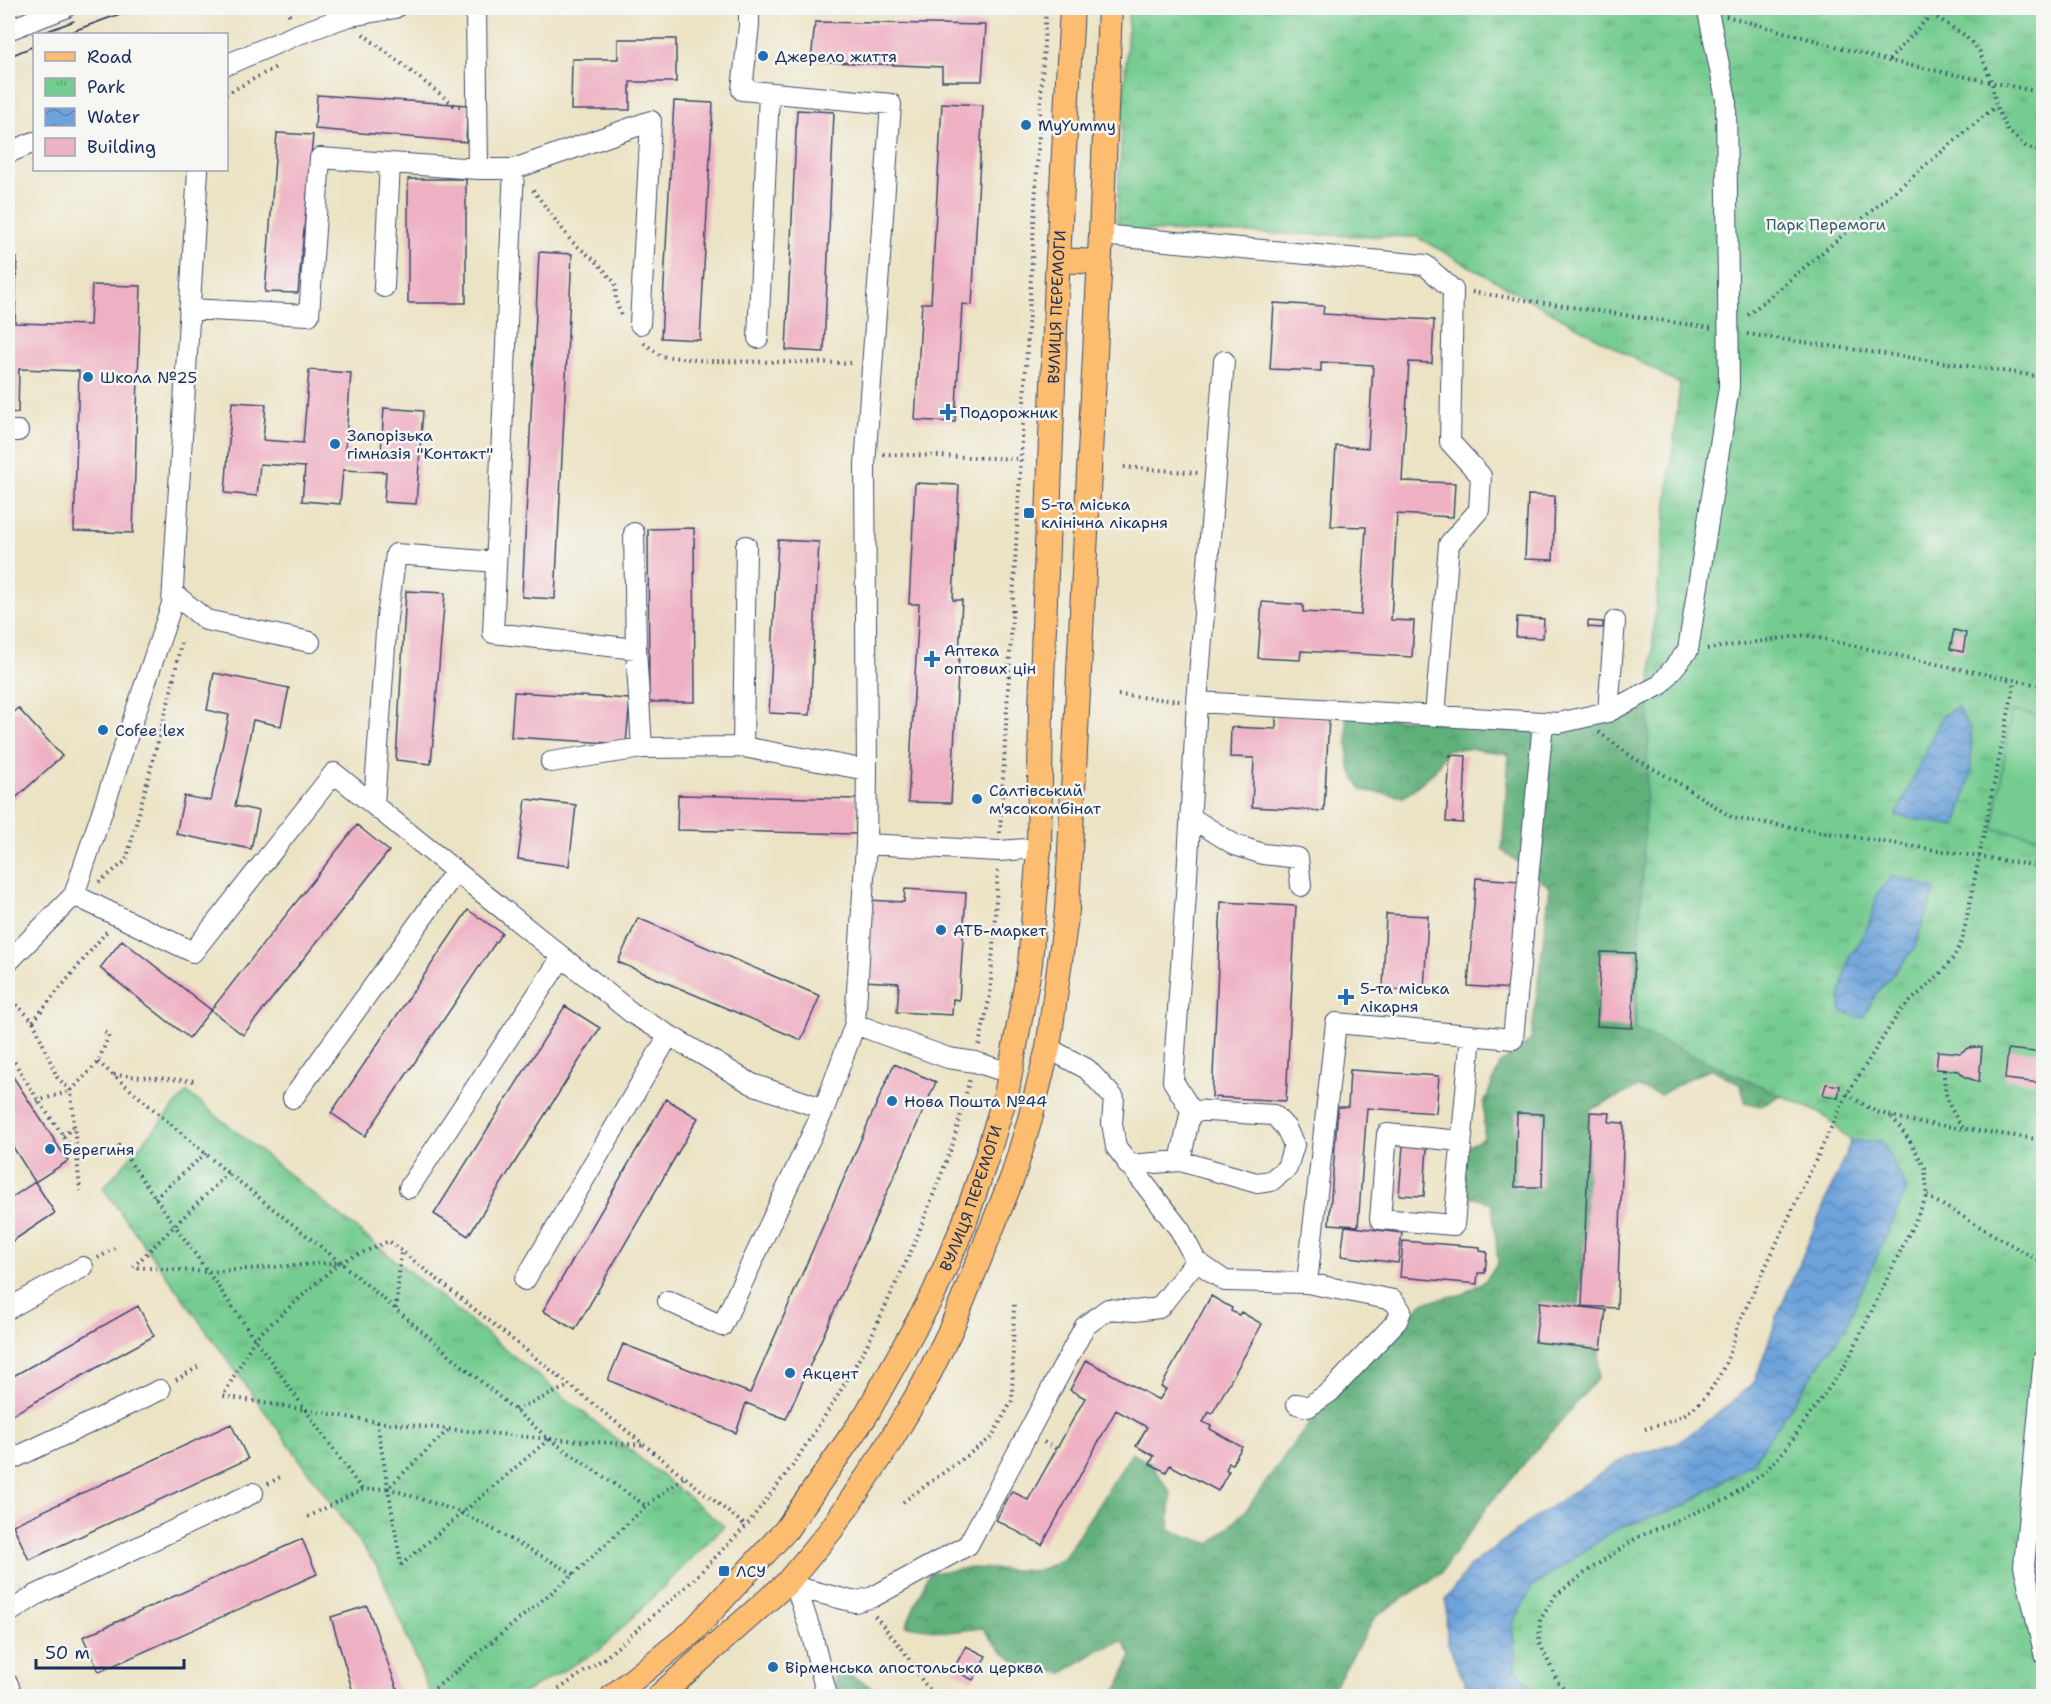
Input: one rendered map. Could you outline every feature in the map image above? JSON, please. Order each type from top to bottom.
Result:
[{"type":"main road","name":"ВУЛИЦЯ ПЕРЕМОГИ","points":[[613,1696],[692,1634],[778,1538],[867,1415],[934,1293],[964,1224],[1007,1090],[1030,964],[1039,848],[1041,708],[1058,260],[1072,8]]},
{"type":"main road","name":"ВУЛИЦЯ ПЕРЕМОГИ","points":[[659,1696],[791,1585],[882,1455],[923,1386],[951,1329],[1013,1176],[1048,1048],[1067,910],[1110,8]]},
{"type":"main road","points":[[1058,260],[1099,262]]},
{"type":"street","points":[[8,30],[66,8]]},
{"type":"street","points":[[228,64],[296,35],[346,17],[395,8]]},
{"type":"street","points":[[476,8],[478,169]]},
{"type":"street","points":[[668,1301],[722,1326],[824,1109],[855,1024],[866,844],[866,454],[891,104],[742,90],[749,8]]},
{"type":"street","points":[[1197,702],[1559,723],[1608,711],[1660,685],[1688,650],[1729,387],[1726,99],[1707,9]]},
{"type":"street","points":[[759,338],[769,93]]},
{"type":"street","points":[[189,309],[309,315],[320,158],[478,169],[514,169],[651,121],[640,324]]},
{"type":"street","points":[[8,153],[33,142]]},
{"type":"street","points":[[384,286],[390,163]]},
{"type":"street","points":[[514,169],[493,633],[636,649]]},
{"type":"street","points":[[8,962],[74,895],[172,604],[198,171]]},
{"type":"street","points":[[1101,234],[1425,265],[1453,290],[1450,442],[1481,476],[1479,510],[1449,544],[1435,716]]},
{"type":"street","points":[[1180,1161],[1191,1110],[1173,1082],[1197,702],[1224,361]]},
{"type":"street","points":[[634,533],[636,649],[642,748]]},
{"type":"street","points":[[743,747],[746,546]]},
{"type":"street","points":[[374,804],[387,617],[396,554],[496,562]]},
{"type":"street","points":[[173,593],[206,620],[310,642]]},
{"type":"street","points":[[1608,711],[1615,621]]},
{"type":"street","points":[[1307,1283],[1336,1023],[1513,1039],[1543,722]]},
{"type":"street","points":[[551,762],[642,748],[743,747],[867,770]]},
{"type":"street","points":[[74,895],[193,952],[334,773],[633,1014],[752,1084],[824,1109]]},
{"type":"street","points":[[1191,817],[1235,845],[1263,854],[1298,858],[1301,886]]},
{"type":"street","points":[[866,844],[999,852],[1039,848]]},
{"type":"street","points":[[292,1098],[456,871]]},
{"type":"street","points":[[409,1188],[562,957]]},
{"type":"street","points":[[855,1024],[948,1058],[975,1062],[1010,1073]]},
{"type":"street","points":[[525,1280],[669,1035]]},
{"type":"street","points":[[1461,1141],[1387,1134],[1380,1219],[1454,1225],[1471,1035]]},
{"type":"street","points":[[1048,1048],[1087,1069],[1114,1098],[1112,1123],[1116,1147],[1180,1230],[1196,1261],[1225,1281],[1307,1283],[1393,1300],[1401,1311],[1397,1321],[1330,1392],[1308,1407],[1297,1404]]},
{"type":"street","points":[[1128,1165],[1180,1161],[1257,1183],[1271,1181],[1287,1168],[1294,1145],[1286,1128],[1274,1115],[1191,1110]]},
{"type":"street","points":[[791,1585],[855,1602],[873,1597],[968,1545],[1084,1326],[1108,1309],[1136,1311],[1159,1308],[1196,1261]]},
{"type":"street","points":[[8,1309],[83,1267]]},
{"type":"street","points":[[2043,1358],[2024,1566],[2043,1653]]},
{"type":"street","points":[[8,1461],[160,1390]]},
{"type":"street","points":[[8,1613],[36,1595],[253,1493]]},
{"type":"street","points":[[791,1585],[812,1635],[827,1696]]},
{"type":"street","points":[[8,1684],[12,1696]]},
{"type":"path","points":[[549,1696],[606,1657],[688,1586],[746,1526],[793,1465],[867,1345],[913,1247],[953,1144],[990,996],[1046,8]]},
{"type":"path","points":[[1922,8],[1964,35],[1979,50],[1992,83],[1996,106],[2008,131],[2026,147],[2043,153]]},
{"type":"path","points":[[1888,61],[1937,8]]},
{"type":"path","points":[[1707,9],[1888,61],[2043,93]]},
{"type":"path","points":[[372,41],[454,105],[477,107]]},
{"type":"path","points":[[228,93],[280,65]]},
{"type":"path","points":[[514,169],[529,182],[571,241],[591,257]]},
{"type":"path","points":[[1729,331],[2043,377]]},
{"type":"path","points":[[710,361],[860,364]]},
{"type":"path","points":[[866,454],[1021,459]]},
{"type":"path","points":[[1124,467],[1215,475]]},
{"type":"path","points":[[1688,650],[1722,648],[1805,635],[2043,686]]},
{"type":"path","points":[[1645,1429],[1676,1419],[1697,1405],[1712,1389],[1731,1351],[1738,1326],[1847,1094],[1900,1011],[1940,974],[1954,957],[1962,941],[2015,681]]},
{"type":"path","points":[[1118,695],[1197,702]]},
{"type":"path","points":[[1592,728],[1632,757],[1677,782],[1733,818],[2043,867]]},
{"type":"path","points":[[33,1021],[119,916]]},
{"type":"path","points":[[8,996],[33,1021],[57,1077],[71,1091],[80,1191]]},
{"type":"path","points":[[37,1100],[71,1091],[98,1062],[109,1035],[102,1031]]},
{"type":"path","points":[[8,1052],[37,1100],[78,1158]]},
{"type":"path","points":[[98,1062],[549,1439],[646,1506]]},
{"type":"path","points":[[1944,1070],[1944,1092],[1952,1112],[1963,1129]]},
{"type":"path","points":[[113,1075],[196,1081]]},
{"type":"path","points":[[1847,1094],[1875,1112],[1916,1122],[2043,1140]]},
{"type":"path","points":[[1571,1696],[1558,1682],[1539,1642],[1540,1620],[1556,1595],[1638,1537],[1727,1499],[1765,1472],[1785,1451],[1846,1364],[1927,1196],[1925,1168],[1910,1141],[1891,1116]]},
{"type":"path","points":[[63,1136],[75,1126]]},
{"type":"path","points":[[118,1145],[362,1490]]},
{"type":"path","points":[[155,1198],[206,1153]]},
{"type":"path","points":[[228,1173],[176,1227],[133,1267],[208,1272],[340,1262]]},
{"type":"path","points":[[1927,1196],[2043,1264]]},
{"type":"path","points":[[645,1445],[549,1439],[377,1422],[223,1396],[255,1338],[340,1262],[389,1241],[401,1250],[645,1445],[684,1477],[746,1526]]},
{"type":"path","points":[[396,1309],[401,1250]]},
{"type":"path","points":[[903,1502],[991,1438],[1007,1410],[1012,1401],[1014,1304]]},
{"type":"path","points":[[160,1390],[201,1365]]},
{"type":"path","points":[[515,1410],[570,1385]]},
{"type":"path","points":[[377,1422],[401,1565],[549,1439]]},
{"type":"path","points":[[388,1488],[449,1429]]},
{"type":"path","points":[[426,1696],[574,1574],[646,1506],[684,1477]]},
{"type":"path","points":[[308,1518],[362,1490],[388,1488],[463,1513],[574,1574]]},
{"type":"path","points":[[855,1602],[873,1614],[904,1651],[923,1682],[936,1696]]},
{"type":"green space","name":"Парк Перемоги","points":[[1129,8],[2043,8],[2043,1696],[1539,1696],[1517,1671],[1512,1626],[1531,1588],[1616,1529],[1684,1506],[1752,1463],[1882,1142],[1851,1141],[1822,1114],[1635,1029],[1654,623],[1680,384],[1417,237],[1116,230]]},
{"type":"green space","points":[[1685,680],[1801,1083],[1764,1105],[1746,1104],[1741,1085],[1713,1069],[1691,1077],[1660,1095],[1638,1087],[1590,1110],[1579,1304],[1557,1317],[1600,1342],[1598,1378],[1491,1502],[1440,1574],[1375,1617],[1329,1696],[1108,1696],[1118,1688],[1131,1656],[1123,1641],[1098,1650],[1063,1673],[1027,1669],[1002,1652],[983,1628],[948,1632],[906,1626],[929,1573],[972,1568],[1038,1571],[1063,1559],[1132,1453],[1151,1464],[1171,1493],[1169,1530],[1211,1544],[1247,1509],[1328,1400],[1392,1327],[1425,1302],[1464,1294],[1486,1280],[1498,1262],[1492,1203],[1471,1197],[1450,1180],[1458,1152],[1484,1138],[1484,1104],[1500,1064],[1531,1040],[1550,887],[1502,850],[1509,754],[1473,749],[1447,749],[1435,771],[1404,797],[1362,790],[1349,766],[1346,717],[1590,726],[1626,715]]},
{"type":"green space","points":[[2012,711],[2043,716],[2043,837],[1993,829]]},
{"type":"green space","points":[[187,1092],[724,1526],[600,1650],[518,1696],[431,1696],[379,1569],[103,1188]]},
{"type":"green space","points":[[832,1666],[884,1694],[891,1696],[837,1696]]},
{"type":"water","points":[[1957,707],[1971,730],[1971,773],[1956,826],[1896,816],[1942,716]]},
{"type":"water","points":[[1892,876],[1935,889],[1914,949],[1876,994],[1863,1018],[1841,1012],[1841,993],[1850,955],[1859,944],[1871,919],[1878,892]]},
{"type":"water","points":[[1851,1141],[1882,1141],[1907,1189],[1845,1328],[1752,1463],[1684,1506],[1616,1529],[1531,1588],[1512,1626],[1517,1671],[1539,1696],[1470,1696],[1447,1641],[1446,1600],[1469,1567],[1524,1525],[1623,1459],[1679,1442],[1721,1411],[1755,1381],[1779,1312]]},
{"type":"building","points":[[815,22],[986,25],[982,81],[942,81],[942,67],[811,61]]},
{"type":"building","points":[[618,39],[676,39],[676,82],[630,82],[630,110],[571,110],[572,59],[618,59]]},
{"type":"building","points":[[317,95],[468,105],[466,142],[315,129]]},
{"type":"building","points":[[674,101],[713,103],[700,340],[661,338]]},
{"type":"building","points":[[942,103],[983,105],[972,305],[962,304],[955,422],[915,420],[922,303],[931,303]]},
{"type":"building","points":[[797,110],[834,112],[824,352],[786,350]]},
{"type":"building","points":[[277,133],[313,135],[298,293],[265,292]]},
{"type":"building","points":[[408,179],[466,179],[466,303],[408,303]]},
{"type":"building","points":[[539,252],[572,254],[555,599],[522,597]]},
{"type":"building","points":[[8,258],[17,258],[15,323],[90,325],[92,285],[141,286],[133,533],[74,531],[79,371],[19,369],[18,413],[8,412]]},
{"type":"building","points":[[1274,303],[1324,306],[1323,314],[1434,320],[1432,363],[1409,362],[1402,481],[1455,483],[1453,517],[1397,514],[1391,620],[1414,621],[1412,657],[1301,651],[1300,660],[1258,658],[1262,602],[1303,605],[1303,612],[1361,615],[1366,527],[1331,526],[1336,446],[1368,448],[1373,365],[1321,362],[1321,371],[1270,369]]},
{"type":"building","points":[[309,370],[351,373],[345,450],[381,452],[384,408],[423,411],[416,504],[384,502],[386,472],[343,470],[340,504],[302,501],[305,467],[260,464],[257,496],[225,493],[232,402],[266,404],[263,440],[303,443]]},
{"type":"building","points":[[915,483],[959,485],[953,600],[962,600],[951,803],[908,802],[919,604],[909,604]]},
{"type":"building","points":[[1528,495],[1555,496],[1553,560],[1525,559]]},
{"type":"building","points":[[694,528],[695,702],[649,702],[648,529]]},
{"type":"building","points":[[778,540],[819,542],[810,715],[769,713]]},
{"type":"building","points":[[406,591],[445,593],[431,764],[396,760]]},
{"type":"building","points":[[1517,617],[1544,619],[1543,638],[1516,637]]},
{"type":"building","points":[[1588,621],[1603,622],[1603,628],[1588,627]]},
{"type":"building","points":[[1954,630],[1966,633],[1963,652],[1950,649]]},
{"type":"building","points":[[214,673],[289,688],[281,726],[253,720],[235,806],[259,811],[251,849],[176,834],[184,796],[211,801],[229,715],[207,710]]},
{"type":"building","points":[[514,692],[630,699],[626,744],[511,737]]},
{"type":"building","points":[[18,708],[62,756],[8,805],[8,717]]},
{"type":"building","points":[[1276,715],[1329,718],[1324,811],[1252,807],[1254,758],[1230,757],[1231,727],[1276,729]]},
{"type":"building","points":[[1450,755],[1466,756],[1463,823],[1446,822]]},
{"type":"building","points":[[678,795],[857,799],[856,834],[677,830]]},
{"type":"building","points":[[526,799],[576,805],[569,866],[518,859]]},
{"type":"building","points":[[357,825],[389,851],[243,1035],[211,1010]]},
{"type":"building","points":[[1476,878],[1520,881],[1512,989],[1468,986]]},
{"type":"building","points":[[905,889],[966,893],[959,1000],[953,999],[952,1015],[897,1012],[899,983],[863,981],[868,900],[904,902]]},
{"type":"building","points":[[1221,902],[1296,906],[1286,1101],[1212,1097]]},
{"type":"building","points":[[468,910],[502,933],[365,1136],[331,1113]]},
{"type":"building","points":[[1386,914],[1428,916],[1424,991],[1383,989]]},
{"type":"building","points":[[638,918],[820,996],[801,1040],[618,962]]},
{"type":"building","points":[[122,940],[211,1010],[189,1038],[100,968]]},
{"type":"building","points":[[1601,952],[1635,953],[1632,1028],[1597,1026]]},
{"type":"building","points":[[565,1006],[600,1028],[468,1236],[434,1214]]},
{"type":"building","points":[[1982,1047],[1979,1082],[1965,1077],[1959,1071],[1936,1069],[1938,1051],[1960,1053],[1968,1048]]},
{"type":"building","points":[[2008,1049],[2044,1053],[2042,1083],[2005,1079]]},
{"type":"building","points":[[894,1064],[936,1082],[786,1419],[746,1403],[736,1433],[608,1380],[623,1344],[750,1393]]},
{"type":"building","points":[[8,1069],[68,1161],[35,1182],[8,1139]]},
{"type":"building","points":[[1350,1070],[1439,1076],[1436,1113],[1367,1108],[1358,1226],[1329,1224],[1338,1107],[1348,1107]]},
{"type":"building","points":[[1826,1084],[1840,1086],[1838,1098],[1823,1095]]},
{"type":"building","points":[[666,1099],[698,1118],[575,1330],[543,1311]]},
{"type":"building","points":[[1590,1112],[1610,1113],[1609,1122],[1624,1123],[1617,1308],[1582,1306]]},
{"type":"building","points":[[1517,1113],[1544,1114],[1542,1187],[1515,1187]]},
{"type":"building","points":[[1403,1146],[1427,1147],[1424,1196],[1399,1195]]},
{"type":"building","points":[[35,1182],[55,1213],[8,1244],[8,1200]]},
{"type":"building","points":[[1345,1226],[1402,1233],[1398,1263],[1341,1256]]},
{"type":"building","points":[[1403,1241],[1480,1247],[1480,1251],[1487,1252],[1485,1273],[1478,1273],[1477,1284],[1400,1277]]},
{"type":"building","points":[[1211,1296],[1232,1308],[1231,1311],[1239,1315],[1241,1312],[1262,1324],[1212,1414],[1209,1412],[1203,1422],[1211,1426],[1210,1429],[1242,1447],[1232,1464],[1229,1463],[1226,1470],[1229,1471],[1218,1491],[1170,1465],[1166,1472],[1150,1464],[1154,1456],[1136,1446],[1147,1427],[1116,1410],[1042,1545],[996,1520],[1012,1491],[1028,1500],[1085,1398],[1070,1390],[1086,1360],[1159,1400],[1166,1389],[1161,1387]]},
{"type":"building","points":[[1540,1302],[1606,1310],[1601,1349],[1535,1342]]},
{"type":"building","points":[[138,1306],[154,1336],[8,1417],[8,1379]]},
{"type":"building","points":[[231,1424],[248,1459],[29,1560],[13,1525]]},
{"type":"building","points":[[302,1539],[317,1574],[99,1672],[83,1637]]},
{"type":"building","points":[[367,1606],[400,1696],[354,1696],[331,1617]]},
{"type":"building","points":[[966,1646],[986,1656],[973,1680],[953,1670]]},
{"type":"tram line","points":[[68,33],[136,8]]},
{"type":"tram line","points":[[43,33],[74,21]]},
{"type":"tram line","points":[[8,57],[33,46]]},
{"type":"place","name":"Джерело життя","points":[[763,56]]},
{"type":"place","name":"MyYummy","points":[[1026,125]]},
{"type":"place","name":"Школа №25","points":[[88,377]]},
{"type":"place","name":"Подорожник","points":[[948,412]]},
{"type":"place","name":"Запорізька гімназія \"Контакт\"","points":[[335,444]]},
{"type":"place","name":"5-та міська клінічна лікарня","points":[[1029,513]]},
{"type":"place","name":"Аптека оптових цін","points":[[932,659]]},
{"type":"place","name":"Cofee lex","points":[[103,730]]},
{"type":"place","name":"Салтівський м'ясокомбінат","points":[[977,799]]},
{"type":"place","name":"АТБ-маркет","points":[[941,930]]},
{"type":"place","name":"5-та міська лікарня","points":[[1346,997]]},
{"type":"place","name":"Нова Пошта №44","points":[[892,1101]]},
{"type":"place","name":"Берегиня","points":[[50,1149]]},
{"type":"place","name":"Акцент","points":[[790,1373]]},
{"type":"place","name":"ЛСУ","points":[[724,1571]]},
{"type":"place","name":"Вірменська апостольська церква","points":[[773,1667]]}]
